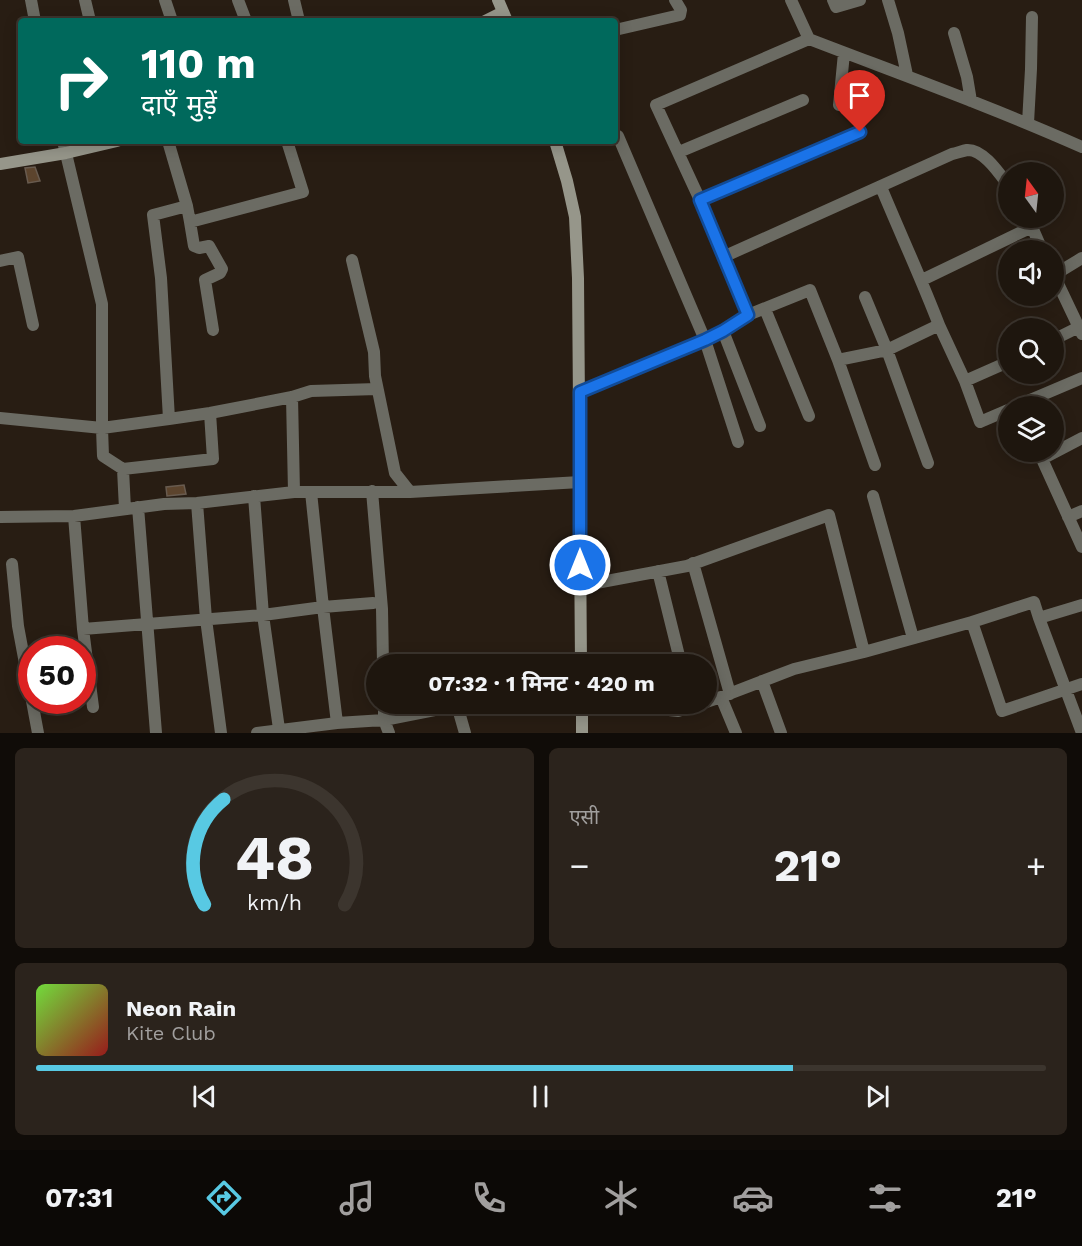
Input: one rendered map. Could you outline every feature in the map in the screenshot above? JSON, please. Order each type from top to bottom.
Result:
[{"type":"main road","points":[[0,164],[64,147],[90,144]]},
{"type":"main road","points":[[556,144],[575,217],[578,278],[581,654]]},
{"type":"main road","points":[[582,714],[582,733]]},
{"type":"street","points":[[31,0],[34,18]]},
{"type":"street","points":[[85,0],[89,18]]},
{"type":"street","points":[[165,0],[171,18]]},
{"type":"street","points":[[238,0],[245,18]]},
{"type":"street","points":[[294,0],[298,18]]},
{"type":"street","points":[[618,29],[680,15],[681,10],[675,0]]},
{"type":"street","points":[[791,0],[809,39]]},
{"type":"street","points":[[833,0],[836,7],[860,0]]},
{"type":"street","points":[[888,0],[907,75]]},
{"type":"street","points":[[1028,123],[1032,17]]},
{"type":"street","points":[[954,33],[967,77],[971,101]]},
{"type":"street","points":[[748,315],[700,200],[656,105],[809,39],[907,75],[1082,147]]},
{"type":"street","points":[[839,105],[844,52]]},
{"type":"street","points":[[678,152],[803,100]]},
{"type":"street","points":[[700,200],[860,132]]},
{"type":"street","points":[[618,136],[705,340],[738,442]]},
{"type":"street","points":[[169,144],[187,206],[194,246],[199,248],[209,246],[222,268],[220,273],[205,280],[213,330]]},
{"type":"street","points":[[190,222],[303,192],[288,144]]},
{"type":"street","points":[[64,147],[102,304],[103,456],[123,469],[213,459],[210,413]]},
{"type":"street","points":[[723,257],[952,154],[969,150],[980,154],[998,172]]},
{"type":"street","points":[[880,186],[965,381],[980,422],[998,414]]},
{"type":"street","points":[[169,418],[161,278],[153,215],[187,206]]},
{"type":"street","points":[[922,280],[1019,228]]},
{"type":"street","points":[[0,261],[18,257],[33,325]]},
{"type":"street","points":[[1064,268],[1082,258]]},
{"type":"street","points":[[352,260],[374,352],[377,389],[395,473],[410,492]]},
{"type":"street","points":[[580,392],[705,340],[748,315],[810,290],[838,360],[875,465]]},
{"type":"street","points":[[865,297],[928,463]]},
{"type":"street","points":[[1064,297],[1080,331],[1064,336]]},
{"type":"street","points":[[765,309],[809,416]]},
{"type":"street","points":[[838,360],[887,350],[939,325]]},
{"type":"street","points":[[723,331],[760,426]]},
{"type":"street","points":[[965,381],[998,366]]},
{"type":"street","points":[[1040,396],[1082,378]]},
{"type":"street","points":[[0,418],[102,428],[210,413],[292,397],[311,391],[377,389]]},
{"type":"street","points":[[292,397],[294,492]]},
{"type":"street","points":[[1082,438],[1042,459],[1082,547]]},
{"type":"street","points":[[123,469],[125,509]]},
{"type":"street","points":[[0,517],[74,516],[164,504],[197,503],[294,492],[410,492],[580,482]]},
{"type":"street","points":[[372,491],[382,609],[383,654]]},
{"type":"street","points":[[311,492],[337,723]]},
{"type":"street","points":[[254,496],[263,615],[279,729]]},
{"type":"street","points":[[873,496],[913,638]]},
{"type":"street","points":[[197,503],[206,619],[221,733]]},
{"type":"street","points":[[138,507],[156,733]]},
{"type":"street","points":[[1068,517],[1082,511]]},
{"type":"street","points":[[580,586],[693,563],[829,515],[864,652]]},
{"type":"street","points":[[74,516],[84,636]]},
{"type":"street","points":[[693,563],[736,733]]},
{"type":"street","points":[[12,564],[18,626],[38,733]]},
{"type":"street","points":[[658,571],[679,654]]},
{"type":"street","points":[[717,698],[794,669],[972,622],[1034,602],[1082,733]]},
{"type":"street","points":[[83,628],[263,615],[373,603]]},
{"type":"street","points":[[1039,618],[1082,605]]},
{"type":"street","points":[[972,622],[1002,711],[1082,684]]},
{"type":"street","points":[[762,681],[781,733]]},
{"type":"street","points":[[384,714],[389,733]]},
{"type":"street","points":[[258,733],[279,729],[322,729],[337,723],[384,720],[413,714]]},
{"type":"street","points":[[462,714],[465,733]]},
{"type":"building","points":[[35,167],[40,181],[28,183],[25,168]]},
{"type":"building","points":[[184,485],[186,494],[167,496],[166,487]]},
{"type":"route","points":[[580,565],[580,392],[705,340],[748,315],[700,200],[860,132]]}]
